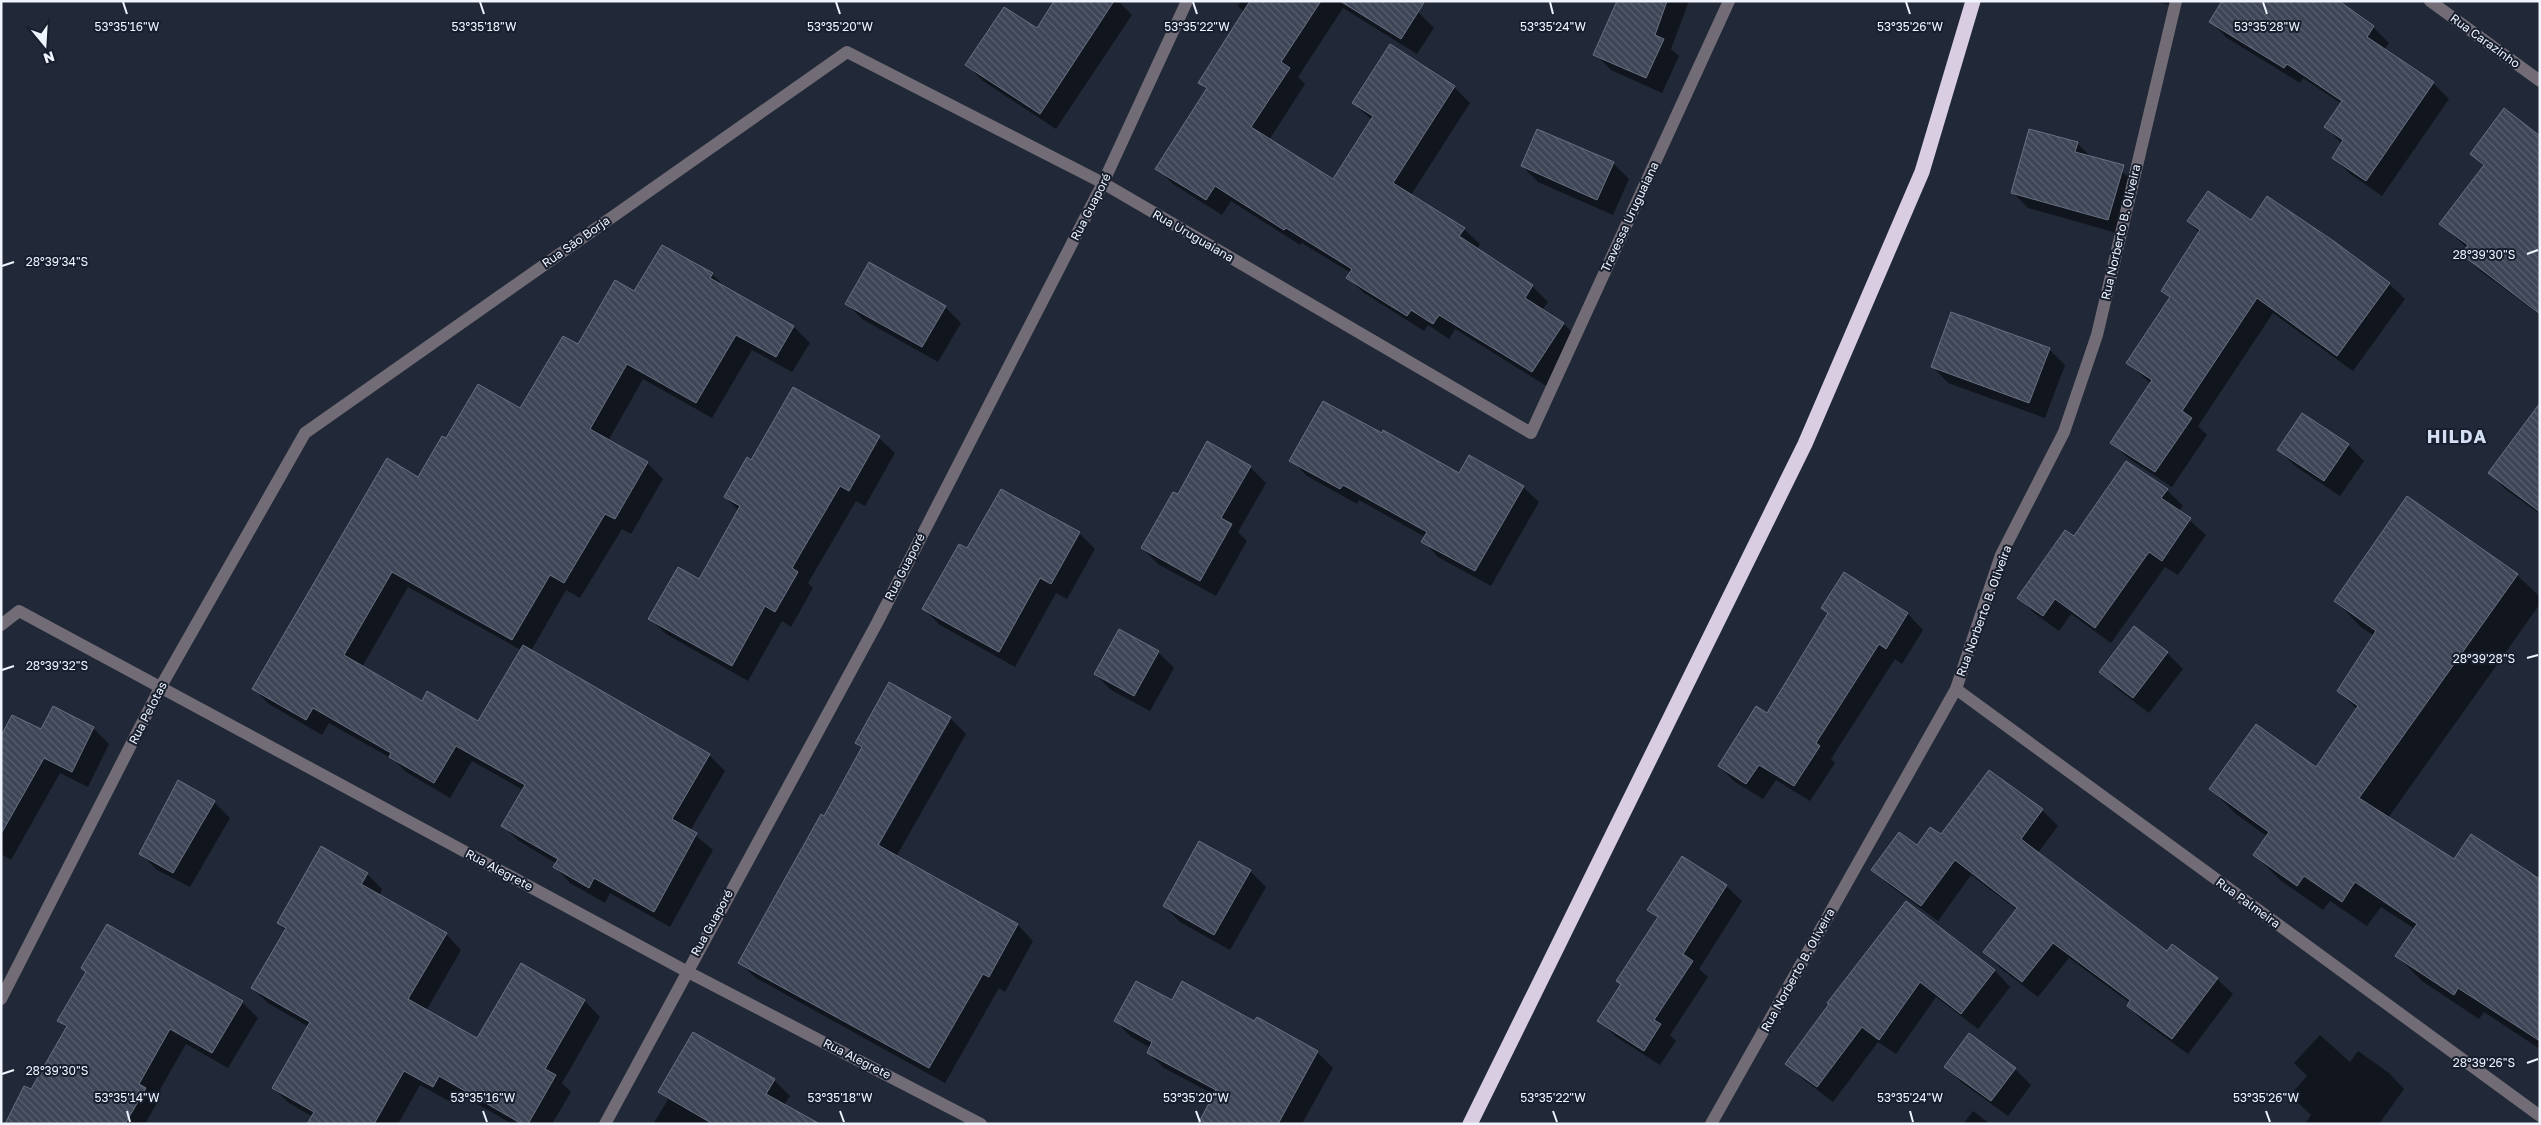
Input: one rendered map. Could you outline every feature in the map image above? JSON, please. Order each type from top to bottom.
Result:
[{"type":"highway","points":[[1470,1124],[1805,444],[1922,172],[1973,1]]},
{"type":"street","name":"Rua Guaporé","points":[[605,1124],[686,971],[877,623],[1103,184],[1187,1]]},
{"type":"street","name":"Travessa Uruguaiana","points":[[1532,433],[1729,1]]},
{"type":"street","name":"Rua Norberto B. Oliveira","points":[[1711,1124],[1956,689],[2001,555],[2064,432],[2097,335],[2176,1]]},
{"type":"street","name":"Rua Carazinho","points":[[2430,1],[2540,81]]},
{"type":"street","name":"Rua Uruguaiana","points":[[847,52],[1103,184],[1532,433]]},
{"type":"street","name":"Rua São Borja","points":[[305,433],[847,52]]},
{"type":"street","name":"Rua Pelotas","points":[[1,999],[160,688],[305,433]]},
{"type":"street","name":"Rua Alegrete","points":[[1,625],[19,611],[686,971],[981,1124]]},
{"type":"street","name":"Rua Palmeira","points":[[1956,689],[2540,1116]]},
{"type":"building","points":[[1054,1],[1114,1],[1040,114],[965,65],[1004,7],[1037,28]]},
{"type":"building","points":[[1250,1],[1321,1],[1281,62],[1290,68],[1251,127],[1333,179],[1373,116],[1352,103],[1390,44],[1455,86],[1393,183],[1465,228],[1459,236],[1533,285],[1525,298],[1564,323],[1532,372],[1439,315],[1433,324],[1411,310],[1407,316],[1346,278],[1352,269],[1286,228],[1284,230],[1215,186],[1206,200],[1155,169],[1207,88],[1198,83]]},
{"type":"building","points":[[1340,1],[1425,1],[1401,39]]},
{"type":"building","points":[[1617,1],[1667,1],[1655,35],[1664,39],[1646,78],[1593,55]]},
{"type":"building","points":[[2222,1],[2339,1],[2374,26],[2367,37],[2434,82],[2366,181],[2332,158],[2343,140],[2324,127],[2342,101],[2287,64],[2284,68],[2209,22]]},
{"type":"building","points":[[2504,108],[2540,136],[2540,314],[2461,254],[2468,245],[2439,224],[2484,165],[2470,154]]},
{"type":"building","points":[[1537,129],[1614,162],[1597,200],[1521,166]]},
{"type":"building","points":[[2029,129],[2078,142],[2075,152],[2124,165],[2108,220],[2011,193]]},
{"type":"building","points":[[2208,191],[2251,220],[2267,196],[2335,242],[2390,283],[2337,356],[2257,298],[2182,411],[2192,418],[2155,472],[2110,443],[2152,380],[2126,363],[2170,297],[2161,291],[2200,230],[2187,221]]},
{"type":"building","points":[[662,245],[713,273],[710,278],[794,326],[776,357],[736,335],[696,403],[627,364],[590,429],[648,462],[615,519],[605,514],[564,583],[550,575],[512,640],[392,572],[344,655],[422,701],[427,691],[478,721],[523,645],[710,754],[672,819],[697,833],[654,912],[594,878],[589,888],[553,867],[558,859],[501,826],[525,785],[456,746],[434,783],[389,757],[391,753],[313,708],[306,720],[252,689],[387,458],[418,477],[442,436],[446,438],[478,384],[520,408],[563,336],[578,344],[615,280],[634,291]]},
{"type":"building","points":[[869,262],[946,306],[922,347],[845,304]]},
{"type":"building","points":[[1951,312],[2050,348],[2029,403],[1931,367]]},
{"type":"building","points":[[793,387],[880,436],[849,491],[840,486],[792,568],[798,572],[775,612],[765,606],[732,666],[648,619],[678,567],[699,579],[740,506],[724,497],[747,457],[751,460]]},
{"type":"building","points":[[1323,401],[1382,433],[1383,430],[1459,473],[1469,455],[1524,486],[1475,571],[1421,542],[1427,532],[1343,485],[1340,489],[1289,461]]},
{"type":"building","points":[[2540,403],[2540,512],[2488,473]]},
{"type":"building","points":[[2302,413],[2349,444],[2324,481],[2277,450]]},
{"type":"building","points":[[1207,441],[1251,466],[1221,518],[1232,524],[1200,581],[1141,548],[1173,492],[1178,494]]},
{"type":"building","points":[[2126,461],[2168,489],[2161,498],[2191,518],[2162,561],[2149,552],[2095,628],[2055,599],[2043,616],[2017,598],[2065,530],[2074,536]]},
{"type":"building","points":[[1001,489],[1080,532],[1051,584],[1040,578],[999,652],[922,609],[959,544],[967,548]]},
{"type":"building","points":[[2407,496],[2518,574],[2359,798],[2454,859],[2471,834],[2540,879],[2540,1041],[2458,988],[2454,995],[2395,956],[2417,924],[2355,882],[2342,902],[2304,876],[2297,886],[2253,855],[2269,832],[2209,789],[2256,724],[2316,767],[2358,706],[2337,691],[2376,631],[2334,601]]},
{"type":"building","points":[[1844,572],[1908,613],[1886,649],[1879,644],[1816,743],[1820,746],[1794,786],[1759,765],[1746,784],[1718,766],[1756,706],[1767,713],[1828,613],[1821,608]]},
{"type":"building","points":[[2134,626],[2168,652],[2133,698],[2099,672]]},
{"type":"building","points":[[1119,629],[1159,651],[1134,696],[1094,674]]},
{"type":"building","points":[[889,682],[951,717],[878,845],[1018,924],[989,977],[983,974],[929,1068],[738,963],[821,814],[824,816],[862,747],[855,743]]},
{"type":"building","points":[[53,706],[94,727],[72,772],[44,758],[1,834],[1,736],[12,715],[41,729]]},
{"type":"building","points":[[1989,770],[2043,809],[2021,839],[2167,951],[2172,944],[2218,978],[2172,1039],[2127,1006],[2130,1000],[2053,943],[2022,982],[1983,952],[2017,908],[1955,860],[1921,906],[1871,870],[1899,832],[1917,845],[1930,827],[1941,834]]},
{"type":"building","points":[[178,780],[215,801],[173,873],[139,854]]},
{"type":"building","points":[[1199,841],[1251,870],[1214,935],[1163,906]]},
{"type":"building","points":[[321,846],[368,873],[361,884],[447,933],[408,999],[477,1038],[521,963],[585,1000],[545,1069],[556,1075],[528,1124],[522,1124],[439,1076],[433,1087],[404,1071],[374,1124],[307,1124],[314,1112],[272,1088],[310,1022],[251,988],[286,928],[277,923]]},
{"type":"building","points":[[1682,856],[1727,885],[1683,954],[1693,961],[1654,1020],[1661,1024],[1644,1051],[1597,1021],[1621,984],[1616,981],[1658,917],[1647,910]]},
{"type":"building","points":[[1906,901],[1995,970],[1961,1014],[1920,982],[1879,1040],[1862,1027],[1817,1087],[1785,1064],[1829,1004],[1827,1003]]},
{"type":"building","points":[[107,924],[243,1001],[212,1053],[170,1029],[139,1084],[146,1088],[125,1124],[5,1124],[24,1086],[31,1089],[67,1026],[57,1021],[86,972],[81,968]]},
{"type":"building","points":[[1136,981],[1172,1000],[1182,981],[1254,1021],[1257,1017],[1318,1051],[1278,1124],[1198,1124],[1216,1090],[1147,1053],[1152,1042],[1114,1021]]},
{"type":"building","points":[[693,1032],[775,1079],[766,1094],[820,1124],[713,1124],[658,1092]]},
{"type":"building","points":[[1969,1033],[2016,1068],[1991,1101],[1944,1067]]},
{"type":"district","name":"HILDA","points":[[2457,437]]}]
